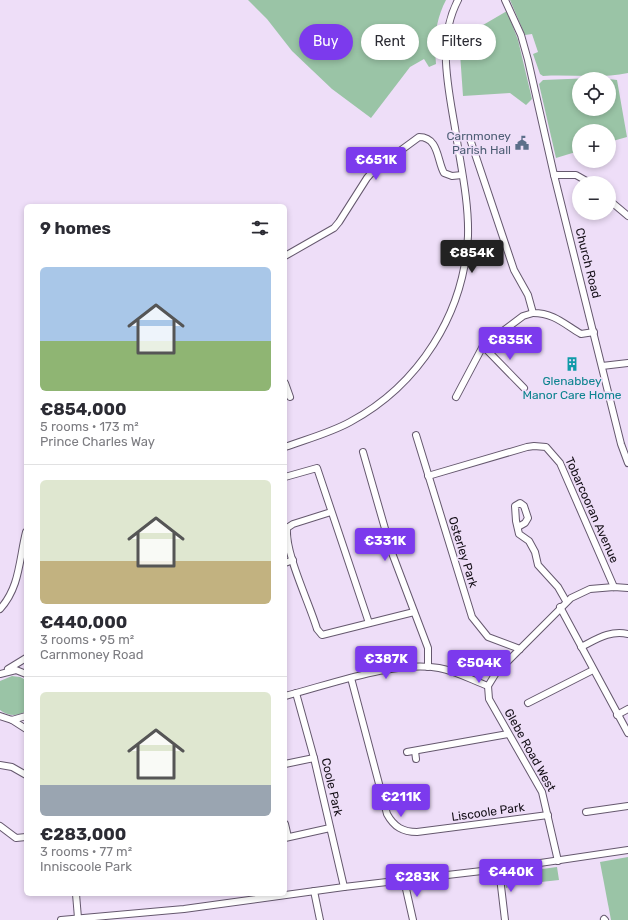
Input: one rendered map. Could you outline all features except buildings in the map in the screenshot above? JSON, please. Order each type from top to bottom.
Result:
[{"type":"street","points":[[287,446],[328,432],[369,411],[397,389],[412,374],[437,341],[456,300],[466,258],[468,235],[467,211],[451,105],[446,50],[450,21],[458,0]]},
{"type":"street","name":"Church Road","points":[[505,0],[523,41],[554,175],[621,444],[628,463]]},
{"type":"street","points":[[287,255],[334,228],[340,222],[367,178],[374,170],[419,137],[424,137],[433,144],[439,155],[444,173],[452,176],[462,175]]},
{"type":"street","points":[[470,139],[514,270],[528,295],[533,313]]},
{"type":"street","points":[[554,175],[578,176]]},
{"type":"street","points":[[616,206],[628,216]]},
{"type":"street","points":[[456,397],[483,346],[523,316],[533,313],[543,313],[556,316],[581,334],[594,332]]},
{"type":"street","points":[[483,346],[524,388]]},
{"type":"street","points":[[602,366],[628,363]]},
{"type":"street","points":[[287,388],[290,397]]},
{"type":"street","name":"Osterley Park","points":[[416,435],[472,617],[488,637],[520,649]]},
{"type":"street","name":"Tobarcooran Avenue","points":[[428,476],[527,447],[546,447],[560,463],[614,587]]},
{"type":"street","points":[[363,452],[392,553],[428,648],[428,667]]},
{"type":"street","points":[[287,476],[317,468],[369,623]]},
{"type":"street","points":[[287,528],[293,524],[331,512]]},
{"type":"street","points":[[518,527],[520,534],[527,538],[532,545],[538,565],[558,587],[566,601]]},
{"type":"street","points":[[287,539],[317,629],[322,635],[414,612]]},
{"type":"street","points":[[0,609],[8,600],[18,576],[24,543]]},
{"type":"street","points":[[287,562],[293,560]]},
{"type":"street","points":[[287,695],[386,670],[428,667],[448,670],[488,686],[496,674],[560,607],[576,594],[590,589],[614,587],[628,588]]},
{"type":"street","points":[[560,607],[628,733]]},
{"type":"street","points":[[582,647],[605,635],[621,633],[628,634]]},
{"type":"street","points":[[1,673],[24,659]]},
{"type":"street","points":[[1,673],[16,670],[24,673]]},
{"type":"street","points":[[528,703],[593,670]]},
{"type":"street","name":"Liscoole Park","points":[[351,678],[387,814],[395,826],[409,832],[417,832],[548,815]]},
{"type":"street","name":"Glebe Road West","points":[[488,686],[489,699],[508,734],[538,783],[548,815],[558,861]]},
{"type":"street","name":"Coole Park","points":[[296,693],[314,758],[344,887]]},
{"type":"street","points":[[617,715],[628,709]]},
{"type":"street","points":[[4,718],[24,716]]},
{"type":"street","points":[[4,718],[24,728]]},
{"type":"street","points":[[406,752],[508,734]]},
{"type":"street","points":[[415,751],[416,759]]},
{"type":"street","points":[[287,764],[314,758]]},
{"type":"street","points":[[0,765],[12,767],[24,774]]},
{"type":"street","points":[[586,812],[628,806]]},
{"type":"street","points":[[0,826],[16,838],[24,837]]},
{"type":"street","points":[[287,837],[330,828]]},
{"type":"street","points":[[287,895],[499,869],[628,850]]},
{"type":"street","points":[[499,869],[505,920]]},
{"type":"street","points":[[404,880],[413,920]]},
{"type":"street","points":[[314,891],[320,920]]},
{"type":"street","points":[[76,896],[78,918]]},
{"type":"street","points":[[61,920],[184,909],[278,896]]},
{"type":"green space","points":[[248,0],[446,0],[437,24],[427,24],[427,60],[436,60],[436,64],[429,67],[424,59],[410,67],[371,118],[332,89],[301,60],[353,60],[353,24],[299,24],[299,58],[267,19]]},
{"type":"green space","points":[[510,0],[628,0],[628,73],[616,75],[616,72],[572,72],[572,76],[543,76],[540,74],[533,54],[538,52],[532,34],[525,35]]},
{"type":"green space","points":[[507,11],[518,40],[532,99],[526,105],[510,93],[463,96],[460,60],[496,60],[496,24],[485,24]]},
{"type":"green space","points":[[572,79],[572,116],[616,116],[617,80],[627,137],[616,140],[616,124],[572,124],[572,153],[556,158],[539,84],[543,80]]},
{"type":"green space","points":[[12,676],[24,679],[24,712],[16,715],[9,715],[0,710],[0,681]]},
{"type":"green space","points":[[628,857],[628,920],[611,920],[600,862]]},
{"type":"green space","points":[[557,867],[559,880],[541,882],[539,873],[508,877],[509,887],[506,888],[504,874]]},
{"type":"place","name":"Carnmoney Parish Hall","points":[[522,143]]},
{"type":"place","name":"Glenabbey Manor Care Home","points":[[572,364]]}]
